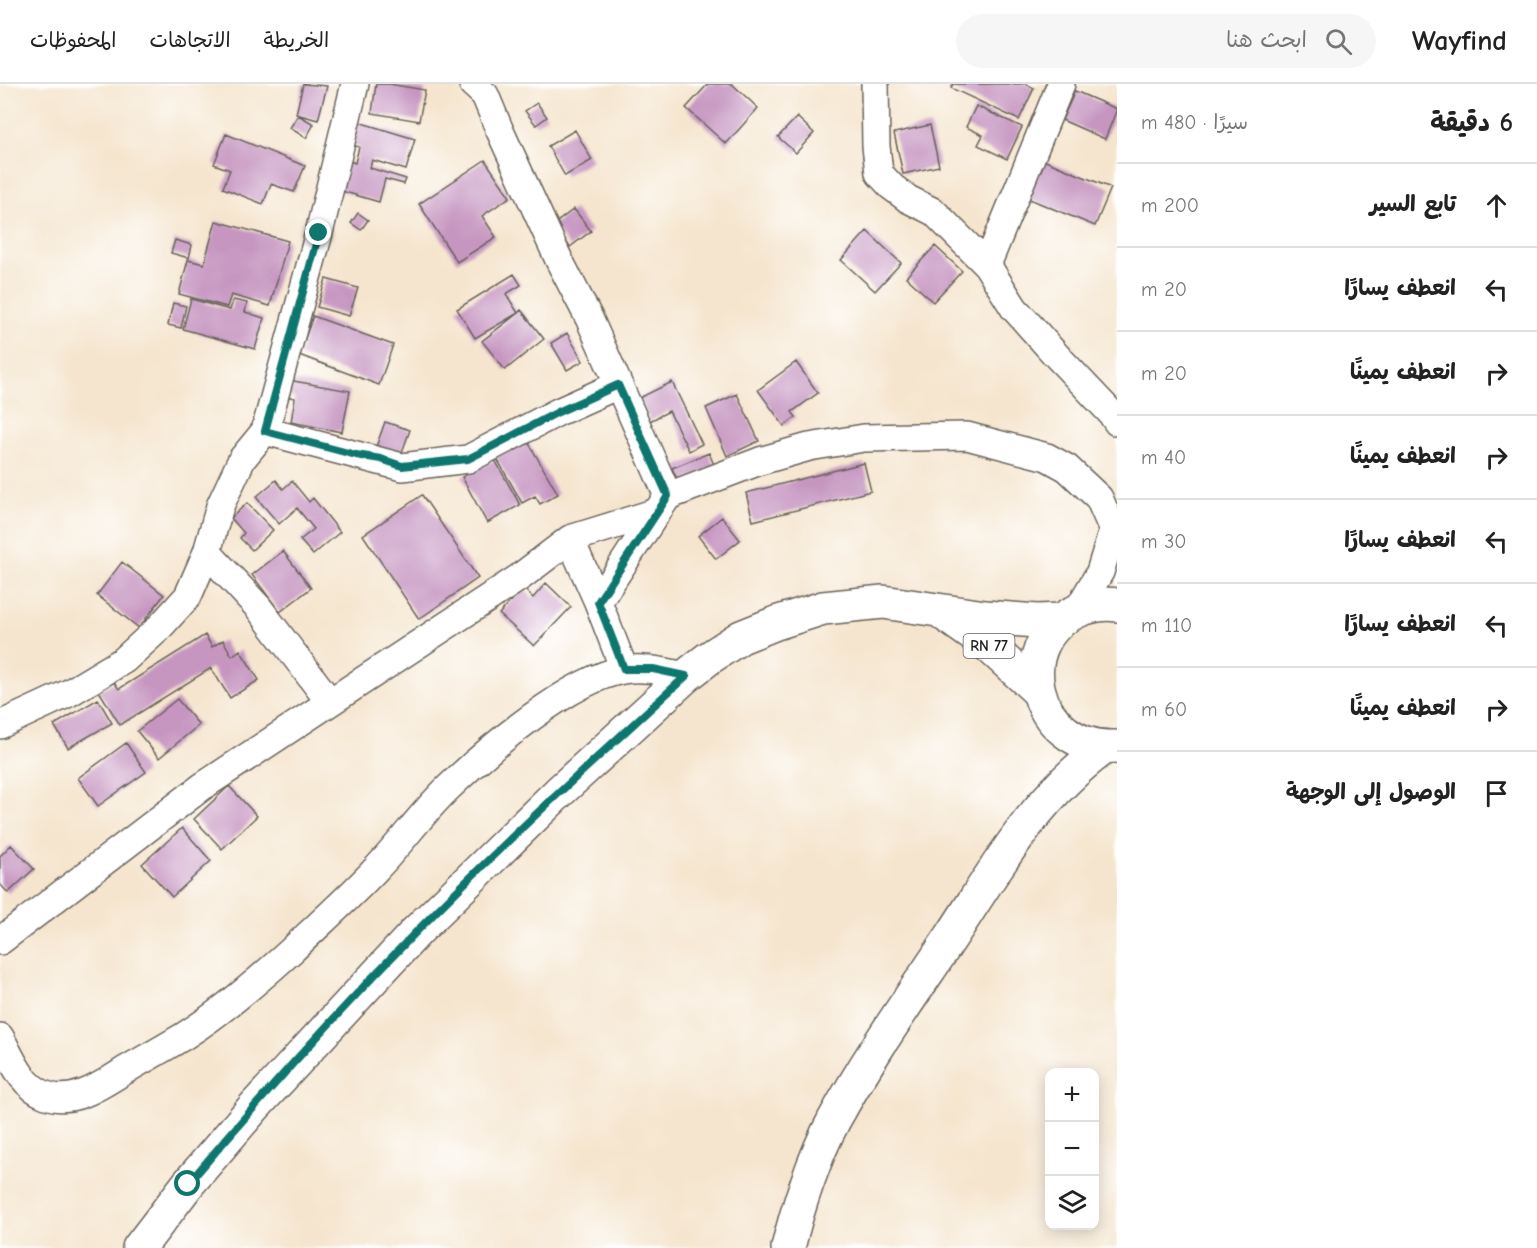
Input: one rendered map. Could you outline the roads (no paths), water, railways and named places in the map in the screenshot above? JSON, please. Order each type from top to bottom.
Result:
[{"type":"main road","name":"RN 77","points":[[139,1248],[188,1184],[255,1106],[417,931],[559,792],[686,676],[741,637],[824,608],[883,602],[1011,619],[1070,616]]},
{"type":"main road","points":[[1110,747],[1088,745],[1074,738],[1060,729],[1050,717],[1038,691],[1038,660],[1051,632],[1070,616],[1094,605],[1117,605]]},
{"type":"main road","name":"RN 77","points":[[934,609],[989,646],[1038,691]]},
{"type":"main road","points":[[788,1248],[807,1183],[833,1122],[880,1042],[1035,812],[1067,777],[1110,747]]},
{"type":"street","points":[[0,725],[69,693],[124,660],[158,629],[188,596],[207,552],[220,506],[242,459],[265,431],[319,233],[355,84]]},
{"type":"street","points":[[473,84],[485,95],[560,262],[589,318],[618,385],[662,504]]},
{"type":"street","points":[[875,84],[879,173],[908,199],[934,212],[987,265],[1014,308],[1117,422]]},
{"type":"street","points":[[987,265],[1061,84]]},
{"type":"street","points":[[265,431],[402,466],[468,459],[558,412],[618,385]]},
{"type":"street","points":[[0,941],[203,786],[520,577],[570,538],[662,504],[760,461],[809,447],[864,438],[967,435],[1047,457],[1067,468],[1099,498],[1114,530],[1100,573],[1070,616]]},
{"type":"street","points":[[598,602],[662,504]]},
{"type":"street","points":[[570,538],[624,669]]},
{"type":"street","points":[[207,552],[258,607],[329,701]]},
{"type":"street","points":[[0,1036],[19,1074],[27,1083],[47,1096],[59,1098],[82,1094],[186,1035],[238,996],[289,953],[375,870],[447,789],[490,751],[574,688],[600,676],[624,669],[653,669],[686,676]]}]
